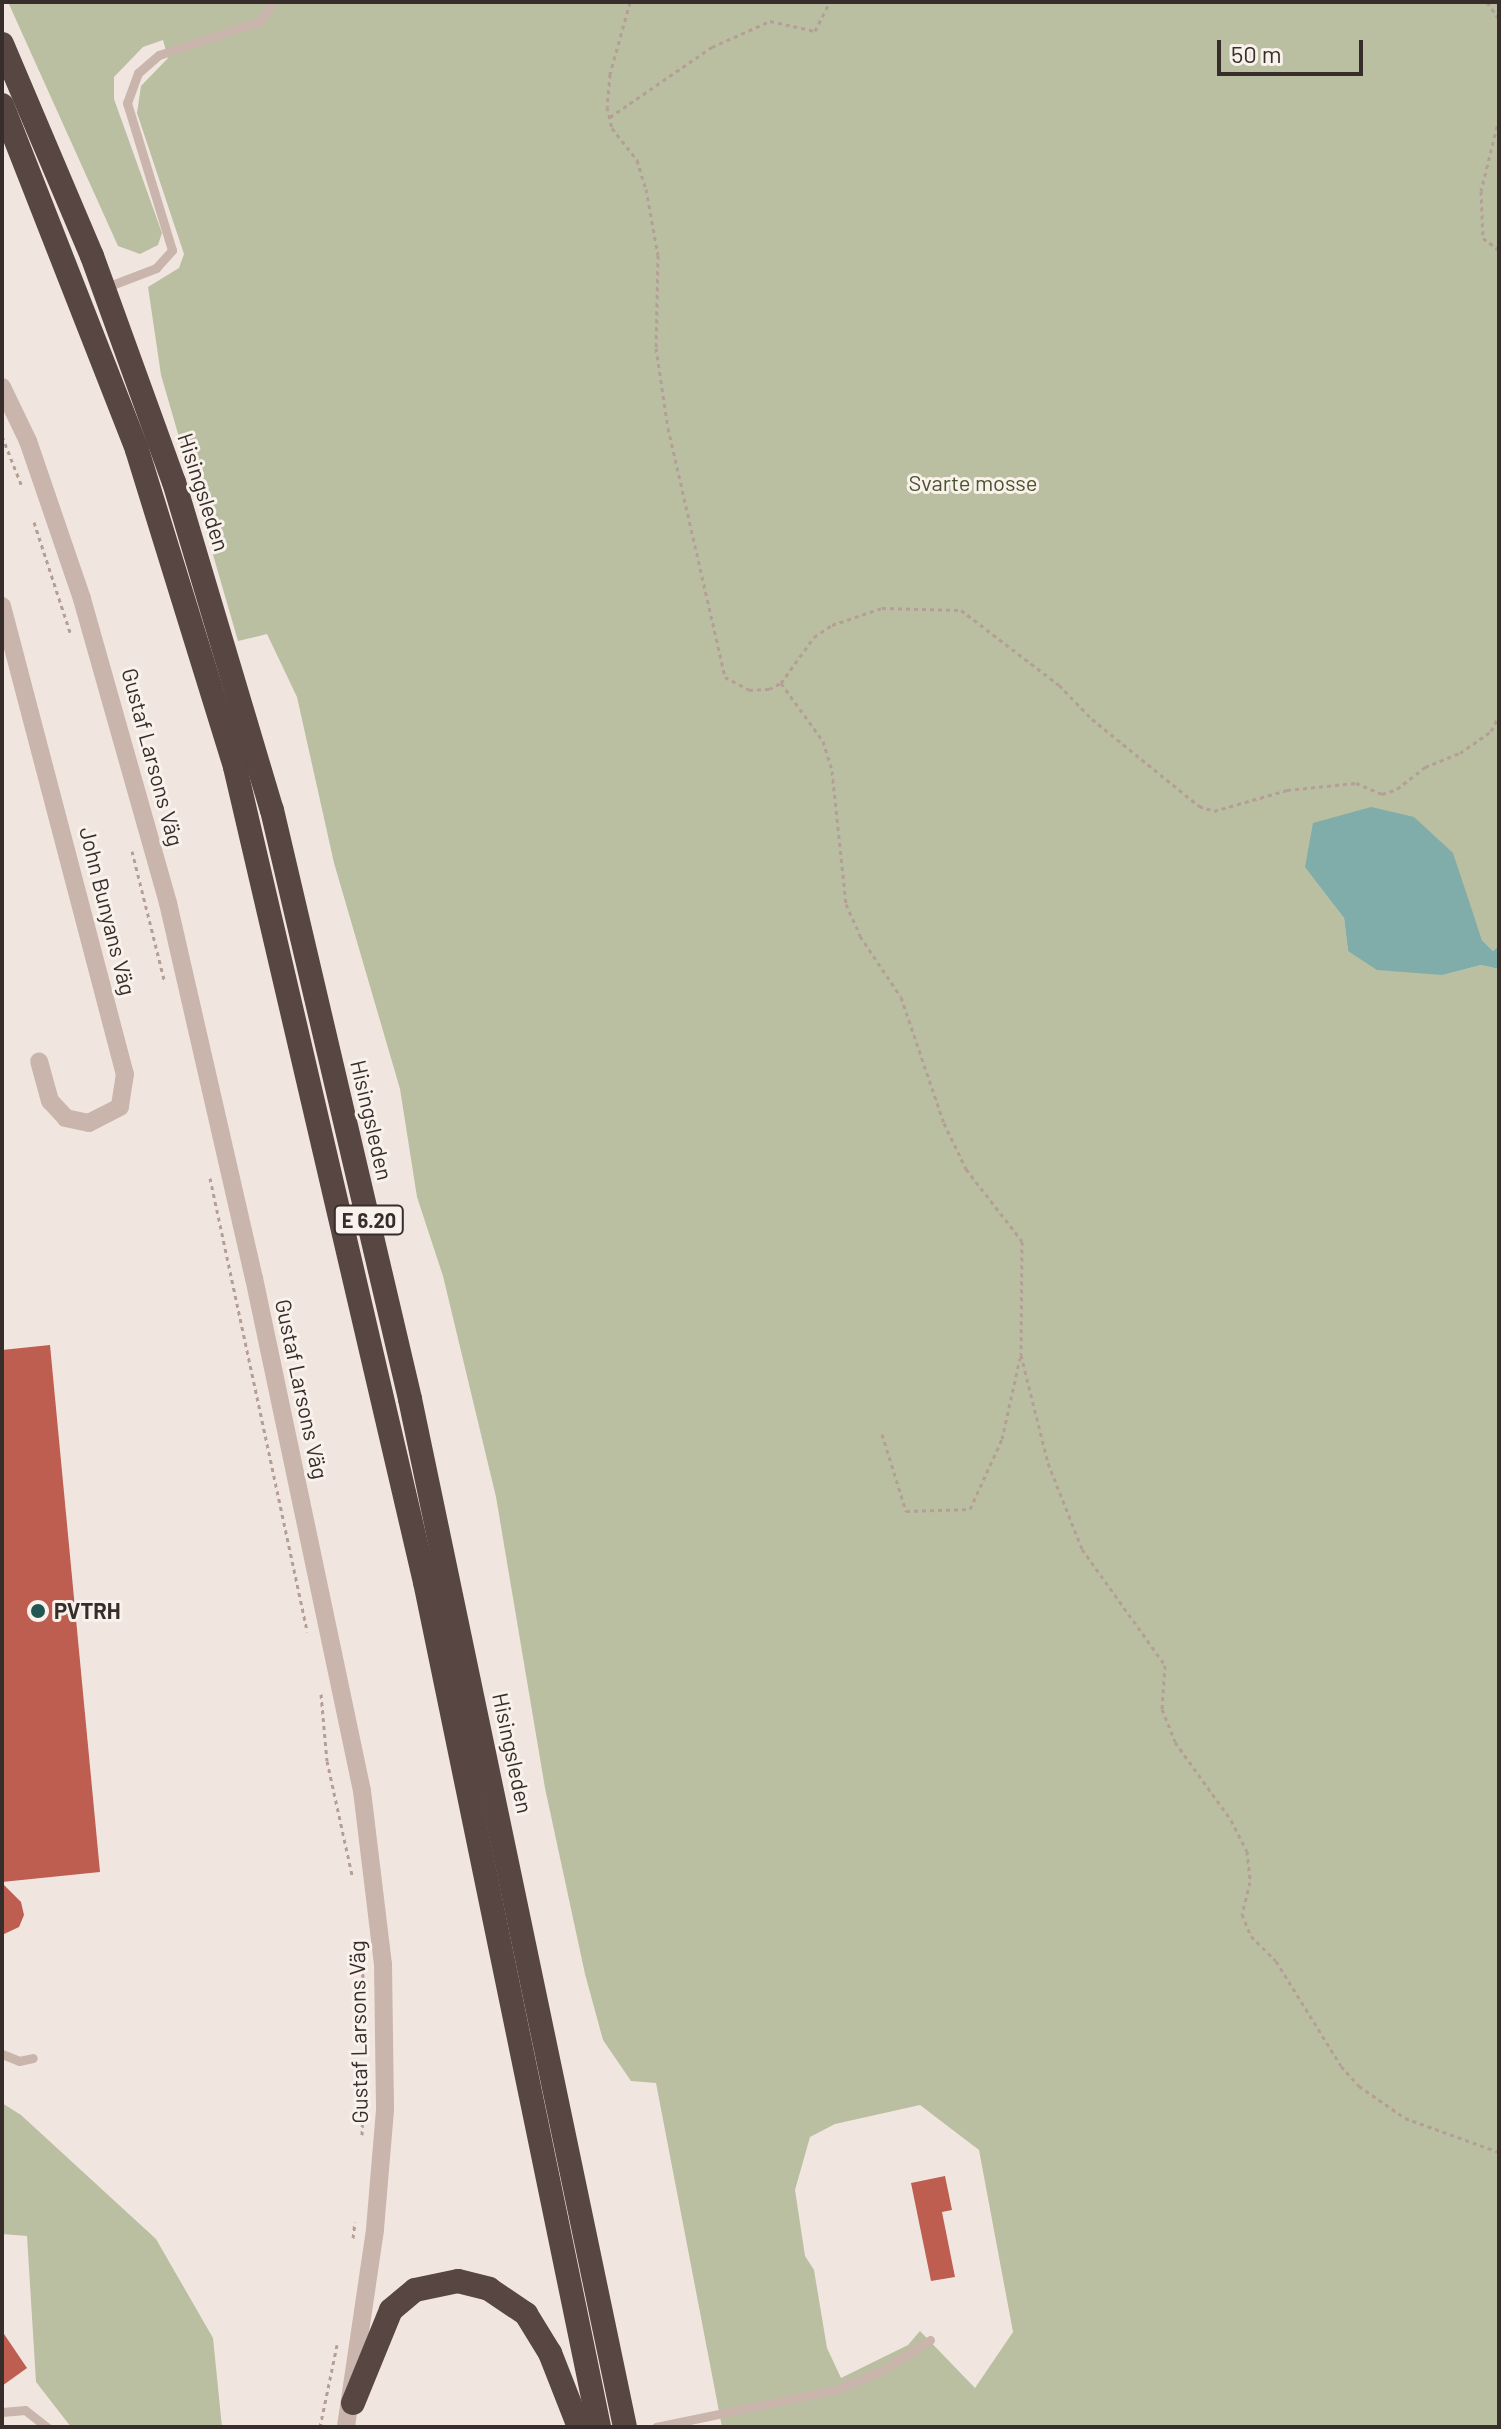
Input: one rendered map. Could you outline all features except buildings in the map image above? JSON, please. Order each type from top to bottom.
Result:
[{"type":"highway","name":"Hisingsleden","points":[[2,44],[104,288],[183,509],[272,810],[413,1415],[625,2427]]},
{"type":"highway","name":"E 6.20","points":[[2,105],[137,450],[235,767],[415,1536],[599,2427]]},
{"type":"highway","points":[[353,2403],[391,2310],[425,2286],[458,2281],[500,2294],[526,2314],[550,2353],[579,2427]]},
{"type":"street","name":"Gustaf Larsons Väg","points":[[2,387],[61,533],[162,881],[232,1176],[358,1768],[379,1917],[386,2067],[379,2198],[351,2380],[353,2403],[346,2427]]},
{"type":"street","name":"John Bunyans Väg","points":[[2,606],[125,1074],[120,1107],[89,1123],[66,1118],[50,1101],[39,1061]]},
{"type":"lane","points":[[104,288],[156,268],[172,250],[127,103],[138,73],[159,55],[260,21],[273,2]]},
{"type":"lane","points":[[2,2054],[19,2061],[33,2058]]},
{"type":"lane","points":[[656,2427],[835,2390],[892,2366],[930,2340]]},
{"type":"lane","points":[[2,2412],[25,2410],[47,2427]]},
{"type":"path","points":[[630,2],[610,74],[610,117],[612,128],[637,160],[646,189],[658,255],[656,348],[668,428],[725,677],[749,690],[781,683],[796,657],[832,625],[882,608],[961,610],[1059,685],[1092,719],[1199,806],[1214,811],[1287,790],[1356,783],[1382,794],[1397,789],[1425,767],[1460,753],[1491,731],[1499,716]]},
{"type":"path","points":[[610,117],[712,47],[770,21],[815,31],[830,2]]},
{"type":"path","points":[[1487,2],[1499,19]]},
{"type":"path","points":[[1499,118],[1481,191],[1483,238],[1499,250]]},
{"type":"path","points":[[2,436],[24,493]]},
{"type":"path","points":[[34,521],[75,647]]},
{"type":"path","points":[[781,683],[826,751],[846,904],[860,936],[901,997],[944,1123],[966,1169],[1022,1241],[1021,1355],[1029,1400],[1075,1536],[1165,1665],[1162,1709],[1175,1742],[1231,1820],[1247,1851],[1250,1882],[1242,1914],[1251,1936],[1276,1961],[1341,2066],[1359,2086],[1405,2118],[1499,2152]]},
{"type":"path","points":[[130,843],[165,984]]},
{"type":"path","points":[[207,1164],[309,1641]]},
{"type":"path","points":[[882,1434],[906,1511],[970,1509],[1002,1439],[1021,1355]]},
{"type":"path","points":[[319,1683],[330,1777],[353,1882]]},
{"type":"path","points":[[360,1942],[363,1984]]},
{"type":"path","points":[[362,2138],[364,2057]]},
{"type":"path","points":[[352,2249],[357,2209]]},
{"type":"path","points":[[320,2427],[339,2333]]},
{"type":"green space","name":"Svarte mosse","points":[[8,2],[1499,2],[1499,946],[1493,951],[1482,940],[1466,894],[1305,866],[1344,918],[1348,951],[1443,975],[1481,965],[1499,969],[1499,2427],[722,2427],[656,2083],[631,2081],[603,2040],[585,1974],[545,1788],[496,1497],[443,1276],[417,1197],[400,1089],[334,863],[297,697],[267,634],[238,641],[161,375],[148,287],[179,268],[184,254],[137,113],[141,86],[168,58],[163,40],[143,47],[114,77],[114,99],[162,233],[158,245],[140,254],[118,246]],"holes":[[[920,2105],[979,2150],[1013,2332],[975,2388],[920,2331],[908,2345],[841,2378],[827,2348],[814,2270],[805,2256],[795,2190],[810,2137],[835,2124]]]},
{"type":"green space","points":[[2,2103],[21,2115],[156,2239],[213,2338],[222,2427],[71,2427],[36,2382],[27,2236],[2,2234]]},
{"type":"water","points":[[1371,807],[1414,817],[1453,853],[1482,940],[1493,951],[1499,946],[1499,969],[1481,965],[1443,975],[1377,970],[1348,951],[1344,918],[1305,867],[1313,823]]},
{"type":"place","name":"PVTRH","points":[[38,1611]]}]
